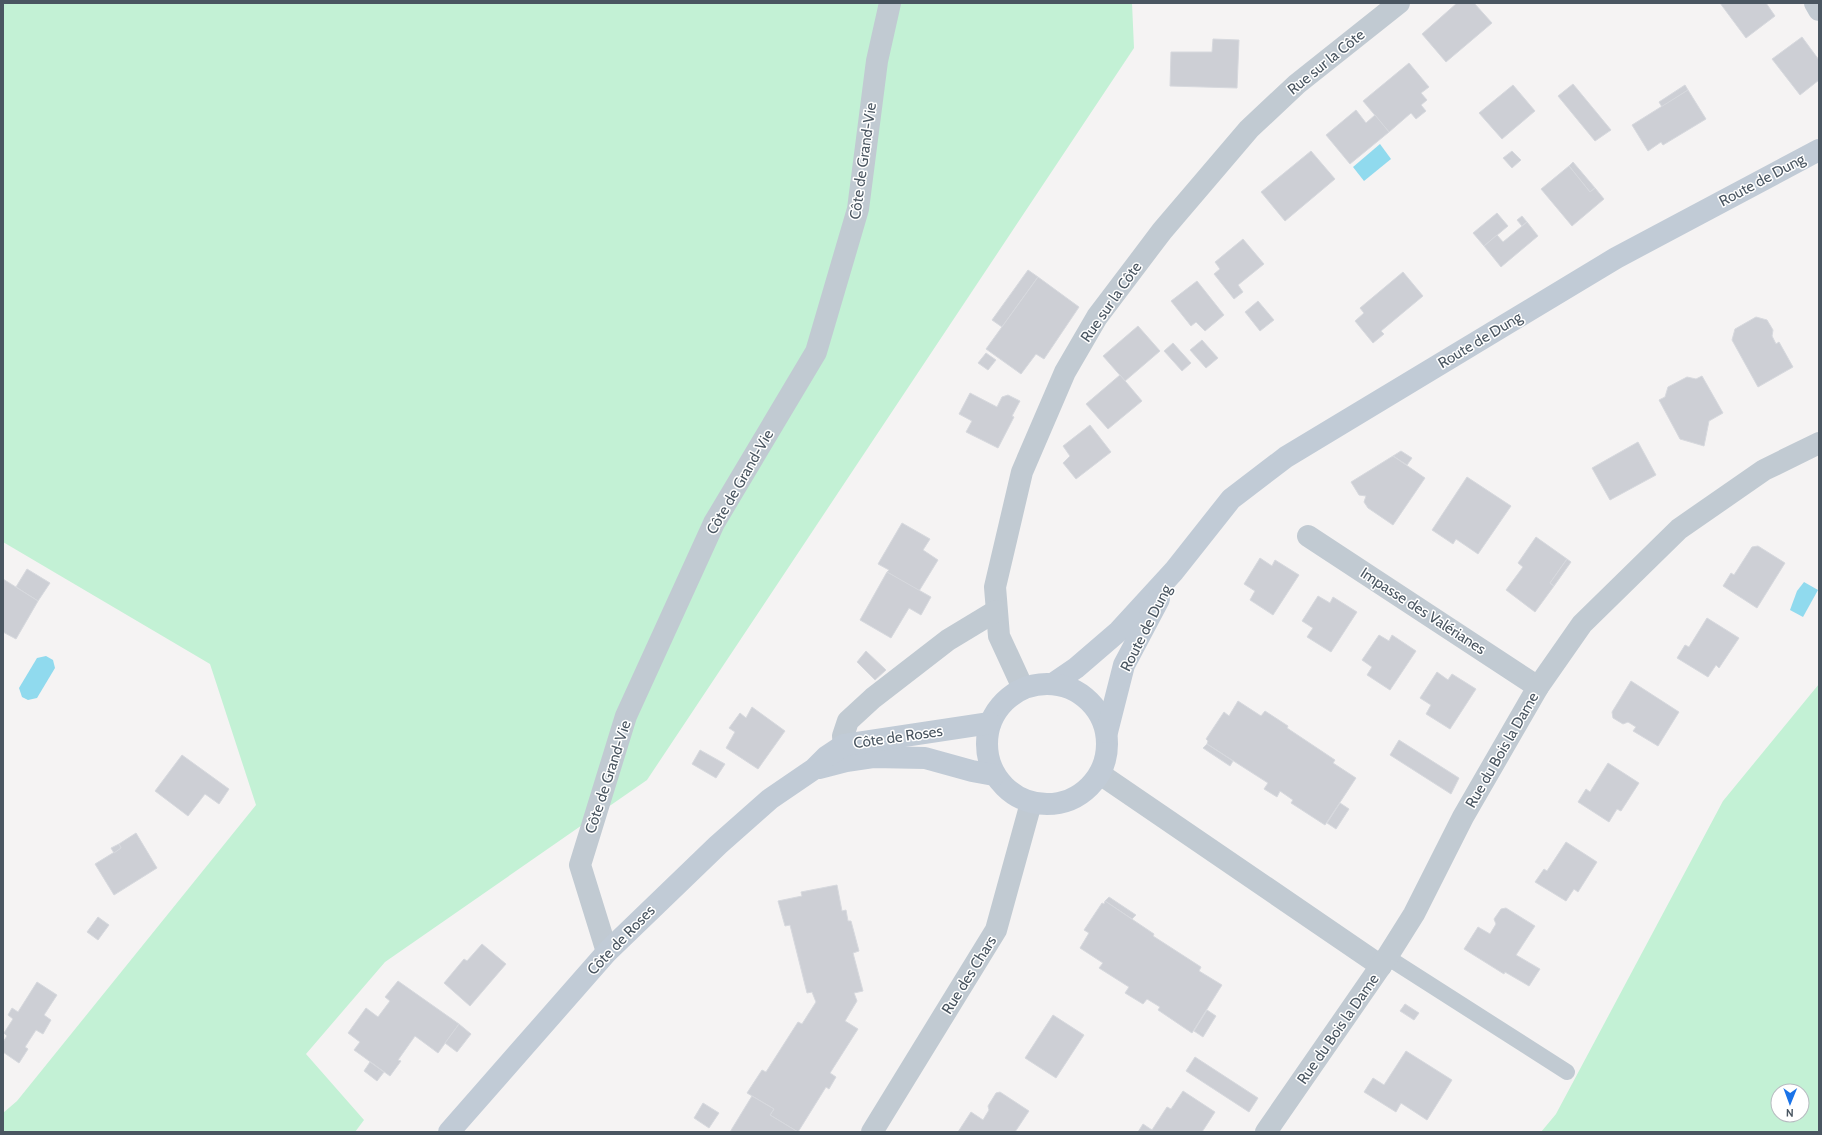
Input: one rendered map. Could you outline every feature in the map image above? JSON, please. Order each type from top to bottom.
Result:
[{"type":"street","name":"Côte de Grand-Vie","points":[[608,952],[580,865],[626,716],[714,523],[816,352],[858,209],[877,61],[890,3]]},
{"type":"street","name":"Rue sur la Côte","points":[[1023,688],[999,636],[995,587],[1022,472],[1065,372],[1097,317],[1162,231],[1249,129],[1297,84],[1399,3]]},
{"type":"street","points":[[1815,3],[1819,10]]},
{"type":"street","name":"Route de Dung","points":[[1054,684],[1076,668],[1119,631],[1174,572],[1230,499],[1286,457],[1616,258],[1819,150]]},
{"type":"street","name":"Rue du Bois la Dame","points":[[1266,1132],[1384,962],[1414,914],[1462,817],[1538,687],[1582,624],[1679,529],[1764,470],[1819,443]]},
{"type":"street","name":"Impasse des Valérianes","points":[[1308,536],[1538,687]]},
{"type":"street","name":"Route de Dung","points":[[1107,732],[1124,665],[1174,572]]},
{"type":"street","points":[[844,745],[842,736],[848,721],[873,698],[948,640],[996,611]]},
{"type":"street","points":[[1054,684],[1078,691],[1097,709],[1107,732],[1107,753],[1100,774],[1082,794],[1057,804],[1031,802],[1010,792],[994,775],[986,749],[990,723],[1003,702],[1023,688],[1054,684]]},
{"type":"street","name":"Côte de Roses","points":[[449,1132],[608,952],[718,845],[770,799],[814,770],[826,756],[844,745],[990,723]]},
{"type":"street","name":"Côte de Roses","points":[[814,770],[846,761],[872,757],[925,758],[972,771],[994,775]]},
{"type":"street","points":[[1100,774],[1384,962]]},
{"type":"street","name":"Rue des Chars","points":[[872,1132],[996,930],[1031,802]]},
{"type":"lane","points":[[1384,962],[1567,1072]]},
{"type":"green space","points":[[3,3],[1132,3],[1134,48],[647,780],[385,962],[306,1054],[364,1120],[355,1132],[3,1132],[3,1113],[17,1101],[256,805],[210,664],[3,542]]},
{"type":"green space","points":[[1819,684],[1819,1132],[1541,1132],[1556,1114],[1723,801]]},
{"type":"water","points":[[1380,144],[1391,159],[1364,181],[1353,167]]},
{"type":"water","points":[[1804,582],[1818,590],[1803,617],[1790,610],[1797,591]]},
{"type":"water","points":[[46,656],[53,660],[55,668],[37,698],[28,700],[22,697],[19,688],[37,658]]},
{"type":"building","points":[[1457,3],[1474,3],[1492,23],[1446,62],[1422,34]]},
{"type":"building","points":[[1720,3],[1766,3],[1775,16],[1746,38]]},
{"type":"building","points":[[1802,37],[1819,60],[1819,80],[1800,95],[1772,59]]},
{"type":"building","points":[[1213,39],[1239,40],[1237,88],[1170,86],[1171,52],[1212,52]]},
{"type":"building","points":[[1409,63],[1429,87],[1421,93],[1427,100],[1421,105],[1426,111],[1416,119],[1411,113],[1389,132],[1363,101]]},
{"type":"building","points":[[1573,84],[1611,130],[1595,141],[1558,96]]},
{"type":"building","points":[[1513,85],[1535,111],[1502,139],[1479,113]]},
{"type":"building","points":[[1685,85],[1688,90],[1662,107],[1659,102]]},
{"type":"building","points":[[1688,90],[1706,119],[1663,145],[1661,142],[1648,151],[1632,125]]},
{"type":"building","points":[[1356,110],[1366,123],[1375,115],[1389,132],[1350,164],[1326,135]]},
{"type":"building","points":[[1311,151],[1335,179],[1285,221],[1261,192]]},
{"type":"building","points":[[1512,151],[1521,160],[1512,168],[1503,158]]},
{"type":"building","points":[[1573,162],[1595,188],[1590,192],[1569,166]]},
{"type":"building","points":[[1569,166],[1590,192],[1595,188],[1604,199],[1572,226],[1541,189]]},
{"type":"building","points":[[1497,213],[1508,226],[1484,246],[1473,233]]},
{"type":"building","points":[[1522,216],[1527,222],[1522,226],[1517,220]]},
{"type":"building","points":[[1527,222],[1538,236],[1501,267],[1484,246],[1497,235],[1503,242]]},
{"type":"building","points":[[1243,239],[1264,264],[1238,285],[1243,292],[1234,299],[1214,274],[1220,269],[1215,262]]},
{"type":"building","points":[[1028,270],[1038,277],[1002,327],[992,320]]},
{"type":"building","points":[[1403,272],[1423,296],[1381,331],[1384,334],[1373,343],[1355,321],[1364,313],[1360,308]]},
{"type":"building","points":[[1038,277],[1079,307],[1044,359],[1036,354],[1021,374],[986,349]]},
{"type":"building","points":[[1197,281],[1224,315],[1205,331],[1196,322],[1191,326],[1171,301]]},
{"type":"building","points":[[1258,301],[1274,320],[1260,331],[1245,312]]},
{"type":"building","points":[[1756,317],[1767,320],[1773,330],[1772,336],[1776,344],[1779,342],[1793,367],[1758,387],[1732,340],[1735,329]]},
{"type":"building","points":[[1138,326],[1160,351],[1125,381],[1103,356]]},
{"type":"building","points":[[1202,340],[1218,358],[1206,368],[1190,350]]},
{"type":"building","points":[[1173,343],[1191,363],[1182,371],[1164,351]]},
{"type":"building","points":[[986,353],[996,360],[988,370],[978,363]]},
{"type":"building","points":[[1120,375],[1142,401],[1108,429],[1086,404]]},
{"type":"building","points":[[1702,376],[1723,413],[1709,421],[1704,446],[1680,439],[1659,400],[1665,397],[1668,387],[1687,377],[1696,379]]},
{"type":"building","points":[[970,393],[997,407],[1002,397],[1008,395],[1020,401],[1012,416],[1014,417],[998,448],[966,432],[972,421],[959,414]]},
{"type":"building","points":[[1090,425],[1111,452],[1076,479],[1063,463],[1070,456],[1063,446]]},
{"type":"building","points":[[1638,442],[1656,475],[1610,500],[1592,468]]},
{"type":"building","points":[[1401,451],[1412,458],[1407,465],[1393,456]]},
{"type":"building","points":[[1393,456],[1425,478],[1393,525],[1368,508],[1364,502],[1366,496],[1359,495],[1351,482]]},
{"type":"building","points":[[1467,477],[1511,506],[1478,554],[1456,539],[1453,544],[1432,530]]},
{"type":"building","points":[[902,523],[930,539],[923,550],[938,560],[919,591],[887,572],[889,570],[878,564]]},
{"type":"building","points":[[1536,537],[1567,559],[1550,583],[1554,586],[1535,612],[1506,590],[1523,567],[1518,563]]},
{"type":"building","points":[[1758,546],[1785,563],[1757,608],[1723,586],[1731,573],[1734,575],[1752,547]]},
{"type":"building","points":[[1260,558],[1272,566],[1275,560],[1299,575],[1273,615],[1250,600],[1255,591],[1244,584]]},
{"type":"building","points":[[1567,559],[1571,562],[1554,586],[1550,583]]},
{"type":"building","points":[[27,569],[50,583],[38,601],[16,587]]},
{"type":"building","points":[[887,572],[931,597],[921,615],[909,608],[891,638],[860,620]]},
{"type":"building","points":[[3,579],[38,601],[16,639],[3,632]]},
{"type":"building","points":[[1318,596],[1330,603],[1333,597],[1357,612],[1331,652],[1307,637],[1313,628],[1302,621]]},
{"type":"building","points":[[1707,618],[1739,638],[1719,668],[1716,665],[1708,677],[1677,658],[1685,645],[1689,647]]},
{"type":"building","points":[[1379,635],[1389,641],[1392,635],[1416,651],[1390,690],[1367,675],[1372,667],[1362,660]]},
{"type":"building","points":[[866,651],[886,670],[875,680],[857,662]]},
{"type":"building","points":[[1437,672],[1448,680],[1452,674],[1476,689],[1450,729],[1426,714],[1431,705],[1420,698]]},
{"type":"building","points":[[1631,681],[1679,712],[1658,746],[1633,731],[1636,727],[1628,722],[1623,724],[1613,718],[1612,712]]},
{"type":"building","points":[[1238,701],[1261,716],[1265,711],[1288,726],[1287,728],[1335,760],[1333,763],[1356,778],[1325,825],[1291,803],[1293,800],[1280,791],[1277,797],[1264,789],[1268,783],[1207,744],[1208,741],[1206,739],[1224,712],[1229,716]]},
{"type":"building","points":[[752,707],[785,731],[758,769],[726,748],[735,732],[729,728],[740,713],[746,718]]},
{"type":"building","points":[[1399,740],[1459,778],[1451,794],[1390,755]]},
{"type":"building","points":[[1207,744],[1233,761],[1230,766],[1203,748]]},
{"type":"building","points":[[700,750],[725,764],[716,778],[692,764]]},
{"type":"building","points":[[182,755],[229,789],[219,804],[205,794],[188,816],[155,791]]},
{"type":"building","points":[[1608,763],[1639,783],[1621,811],[1617,809],[1609,822],[1578,802],[1586,789],[1590,792]]},
{"type":"building","points":[[1340,803],[1349,809],[1336,829],[1327,823]]},
{"type":"building","points":[[136,833],[157,868],[114,895],[95,864],[121,848],[119,844]]},
{"type":"building","points":[[1566,842],[1597,862],[1578,892],[1574,889],[1566,901],[1535,882],[1544,869],[1547,871]]},
{"type":"building","points":[[119,844],[121,848],[114,853],[111,848]]},
{"type":"building","points":[[837,885],[842,911],[846,910],[848,921],[851,921],[859,951],[853,953],[863,991],[854,993],[857,1001],[845,1021],[858,1029],[830,1073],[836,1077],[829,1089],[826,1087],[798,1132],[770,1115],[774,1109],[747,1093],[762,1070],[766,1072],[798,1022],[802,1024],[816,1002],[812,992],[807,993],[790,925],[785,926],[778,901],[802,896],[801,892]]},
{"type":"building","points":[[1109,897],[1136,915],[1132,919],[1105,901]]},
{"type":"building","points":[[1105,901],[1154,934],[1153,936],[1201,967],[1199,971],[1222,985],[1192,1033],[1158,1010],[1160,1007],[1147,999],[1143,1004],[1125,993],[1129,987],[1099,968],[1103,963],[1080,948],[1089,933],[1084,930],[1102,903],[1104,904]]},
{"type":"building","points":[[1506,908],[1535,926],[1516,955],[1540,969],[1529,986],[1505,972],[1504,974],[1464,949],[1478,927],[1490,934],[1496,924],[1494,919],[1501,909]]},
{"type":"building","points":[[98,917],[109,925],[98,940],[87,932]]},
{"type":"building","points":[[482,944],[506,964],[470,1006],[444,983],[464,959],[467,961]]},
{"type":"building","points":[[398,981],[459,1024],[438,1053],[415,1036],[398,1060],[401,1061],[390,1076],[354,1050],[360,1042],[348,1033],[366,1008],[378,1017],[390,1001],[385,997]]},
{"type":"building","points":[[37,982],[57,995],[44,1015],[51,1020],[43,1034],[36,1030],[25,1047],[28,1049],[19,1063],[3,1052],[3,1042],[7,1036],[4,1033],[13,1019],[8,1015],[12,1008],[18,1012]]},
{"type":"building","points":[[1405,1004],[1419,1013],[1414,1020],[1400,1011]]},
{"type":"building","points":[[1207,1010],[1216,1016],[1203,1037],[1194,1031]]},
{"type":"building","points":[[1053,1015],[1084,1035],[1056,1078],[1025,1058]]},
{"type":"building","points":[[459,1024],[471,1034],[457,1052],[445,1043]]},
{"type":"building","points":[[1406,1051],[1452,1080],[1427,1120],[1401,1103],[1396,1112],[1364,1092],[1373,1078],[1384,1085]]},
{"type":"building","points":[[1195,1057],[1258,1098],[1249,1112],[1186,1071]]},
{"type":"building","points":[[370,1062],[384,1072],[377,1081],[364,1071]]},
{"type":"building","points":[[1183,1091],[1215,1112],[1202,1132],[1138,1132],[1143,1124],[1152,1130],[1167,1107],[1171,1109]]},
{"type":"building","points":[[1000,1092],[1029,1111],[1015,1132],[958,1132],[971,1112],[983,1120],[989,1110],[988,1106],[996,1093]]},
{"type":"building","points":[[752,1096],[774,1109],[770,1115],[798,1132],[730,1132]]},
{"type":"building","points":[[703,1103],[719,1113],[709,1128],[694,1118]]}]
